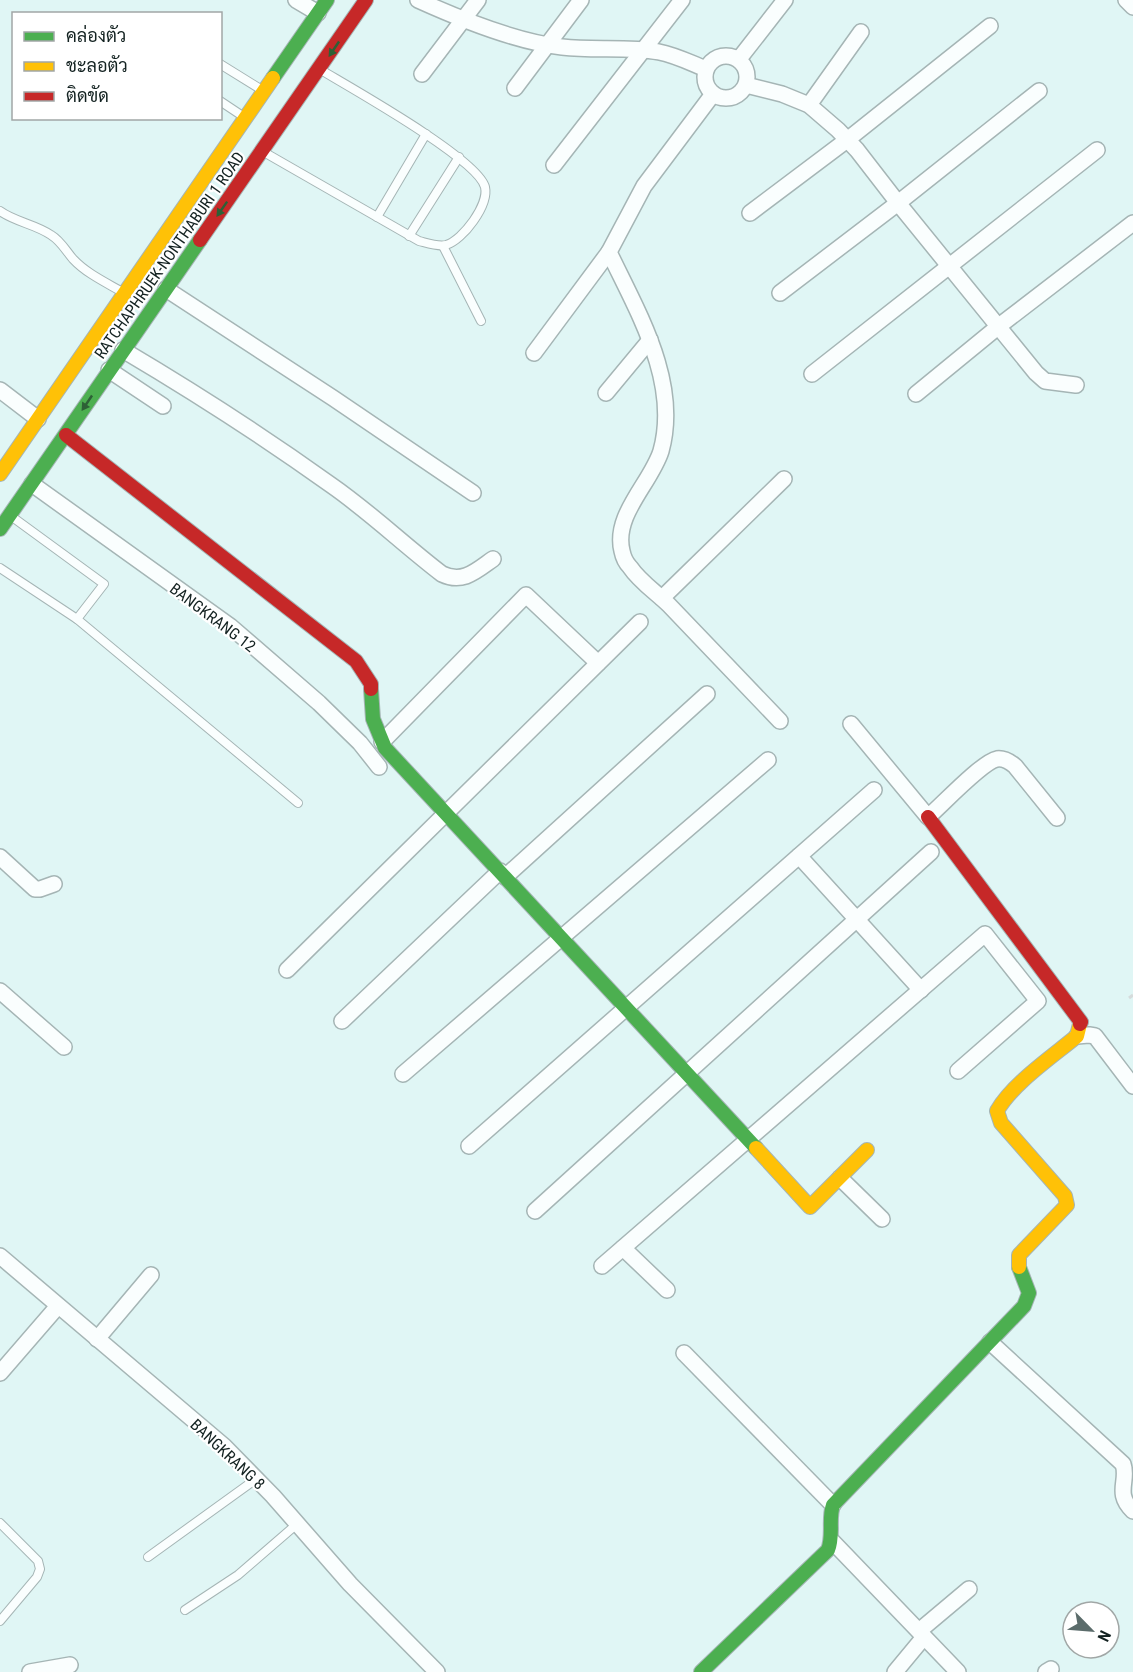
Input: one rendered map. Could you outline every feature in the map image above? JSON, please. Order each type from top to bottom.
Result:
[{"type":"street","points":[[296,0],[318,13]]},
{"type":"street","name":"RATCHAPHRUEK-NONTHABURI 1 ROAD","points":[[2,466],[126,294],[327,0]]},
{"type":"street","name":"RATCHAPHRUEK-NONTHABURI 1 ROAD","points":[[0,529],[366,0]]},
{"type":"street","points":[[418,0],[463,19],[533,42],[563,47],[643,51],[674,56],[706,69]]},
{"type":"street","points":[[422,74],[478,0]]},
{"type":"street","points":[[515,88],[581,0]]},
{"type":"street","points":[[554,165],[682,0]]},
{"type":"street","points":[[739,59],[785,0]]},
{"type":"street","points":[[1126,0],[1133,7]]},
{"type":"street","points":[[750,213],[990,27]]},
{"type":"street","points":[[809,105],[861,32]]},
{"type":"street","points":[[724,55],[739,59],[748,75],[746,85],[736,96],[728,98],[713,94],[707,87],[706,69],[717,58],[724,55]]},
{"type":"street","points":[[746,85],[782,94],[809,105],[847,140],[1036,373],[1045,381],[1076,385]]},
{"type":"street","points":[[780,293],[1039,91]]},
{"type":"street","points":[[534,353],[609,252],[644,186],[713,94]]},
{"type":"street","points":[[812,374],[1097,150]]},
{"type":"street","points":[[916,394],[999,326],[1133,223]]},
{"type":"street","points":[[609,252],[650,340],[666,399],[667,419],[655,468],[630,508],[620,536],[622,552],[629,567],[662,598],[780,721]]},
{"type":"street","points":[[166,289],[473,493]]},
{"type":"street","points":[[606,393],[650,340]]},
{"type":"street","points":[[123,350],[231,416],[332,485],[442,574],[451,578],[460,578],[470,575],[493,559]]},
{"type":"street","points":[[109,370],[163,406]]},
{"type":"street","points":[[0,390],[38,419]]},
{"type":"street","points":[[66,435],[356,661],[371,684],[373,719],[385,748],[810,1207],[867,1150]]},
{"type":"street","points":[[662,598],[784,479]]},
{"type":"street","name":"BANGKRANG 12","points":[[32,484],[230,626],[319,703],[360,743],[379,768]]},
{"type":"street","points":[[382,742],[526,595],[598,663]]},
{"type":"street","points":[[287,970],[640,622]]},
{"type":"street","points":[[342,1021],[503,874],[707,694]]},
{"type":"street","points":[[851,724],[928,817],[1080,1022],[1077,1036]]},
{"type":"street","points":[[928,817],[982,768],[997,759],[1007,760],[1015,765],[1057,818]]},
{"type":"street","points":[[403,1074],[768,760]]},
{"type":"street","points":[[469,1146],[874,790]]},
{"type":"street","points":[[535,1211],[930,852]]},
{"type":"street","points":[[799,856],[921,990]]},
{"type":"street","points":[[0,857],[35,889],[54,884]]},
{"type":"street","points":[[602,1266],[985,933],[1038,1001],[958,1071]]},
{"type":"street","points":[[0,991],[64,1047]]},
{"type":"street","points":[[701,1672],[828,1550],[832,1541],[828,1516],[833,1506],[1024,1306],[1029,1293],[1019,1266],[1019,1255],[1067,1205],[1065,1196],[1001,1123],[998,1111],[1002,1102],[1077,1036],[1095,1036],[1133,1086]]},
{"type":"street","points":[[840,1178],[882,1219]]},
{"type":"street","points":[[623,1248],[667,1290]]},
{"type":"street","name":"BANGKRANG 8","points":[[0,1256],[224,1446],[350,1584],[437,1672]]},
{"type":"street","points":[[97,1339],[151,1275]]},
{"type":"street","points":[[0,1373],[58,1306]]},
{"type":"street","points":[[990,1342],[1123,1464],[1125,1475],[1122,1491],[1133,1511]]},
{"type":"street","points":[[684,1353],[833,1506]]},
{"type":"street","points":[[832,1541],[958,1672]]},
{"type":"street","points":[[895,1672],[922,1634],[969,1589]]},
{"type":"street","points":[[30,1672],[70,1665]]},
{"type":"lane","points":[[222,65],[264,91]]},
{"type":"lane","points":[[262,151],[419,241],[443,246],[454,242],[466,231],[485,198],[485,187],[479,176],[459,157],[426,134],[320,69]]},
{"type":"lane","points":[[222,101],[246,118]]},
{"type":"lane","points":[[377,217],[426,134]]},
{"type":"lane","points":[[409,236],[459,157]]},
{"type":"lane","points":[[0,211],[8,217],[54,236],[73,260],[88,272],[126,294]]},
{"type":"lane","points":[[443,246],[481,321]]},
{"type":"lane","points":[[10,515],[104,584],[77,620]]},
{"type":"lane","points":[[0,568],[77,620],[298,802]]},
{"type":"lane","points":[[148,1557],[256,1479]]},
{"type":"lane","points":[[0,1523],[38,1561],[40,1569],[38,1577],[0,1621]]},
{"type":"lane","points":[[185,1610],[238,1575],[297,1524]]},
{"type":"traffic: fast","points":[[273,78],[327,0]]},
{"type":"traffic: fast","points":[[0,529],[200,240]]},
{"type":"traffic: fast","points":[[371,689],[373,719],[385,748],[756,1148]]},
{"type":"traffic: fast","points":[[701,1672],[828,1550],[833,1505],[1024,1306],[1029,1293],[1019,1267]]},
{"type":"traffic: slow","points":[[0,474],[273,78]]},
{"type":"traffic: slow","points":[[1019,1267],[1019,1255],[1067,1205],[1065,1196],[1001,1123],[997,1111],[1012,1091],[1077,1036],[1080,1024]]},
{"type":"traffic: slow","points":[[756,1148],[810,1207],[867,1150]]},
{"type":"traffic: jam","points":[[200,240],[366,0]]},
{"type":"traffic: jam","points":[[66,435],[356,661],[371,684],[371,689]]},
{"type":"traffic: jam","points":[[928,817],[1081,1022],[1080,1024]]}]
